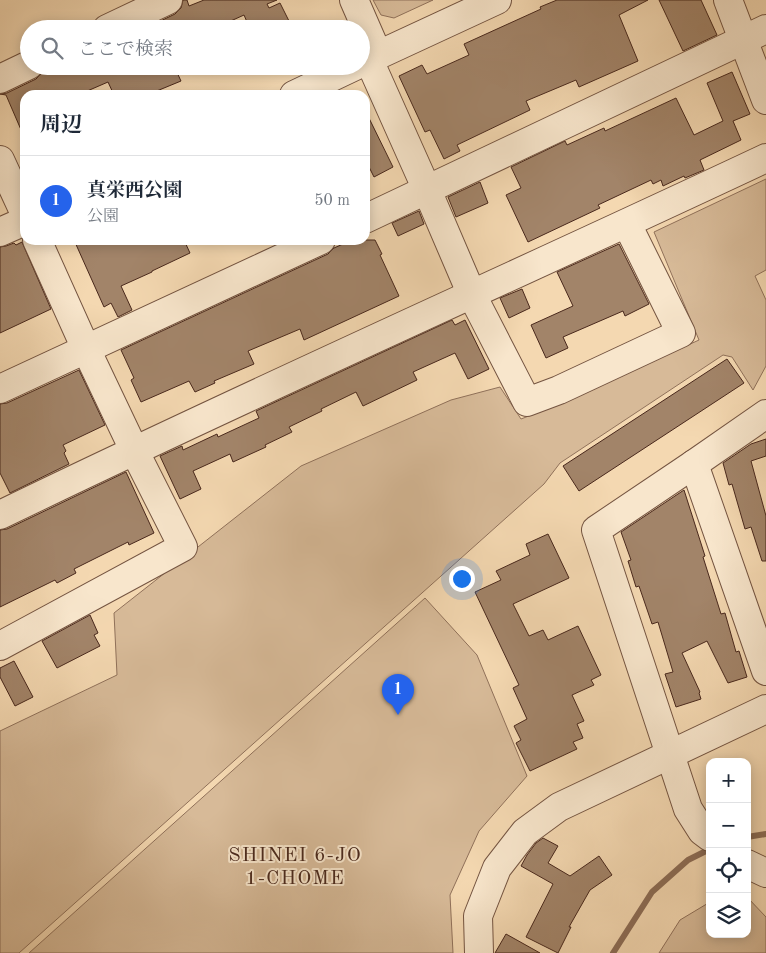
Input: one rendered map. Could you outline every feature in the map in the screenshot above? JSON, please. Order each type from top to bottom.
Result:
[{"type":"street","points":[[126,20],[168,0]]},
{"type":"street","points":[[354,0],[358,20]]},
{"type":"street","points":[[370,59],[497,0]]},
{"type":"street","points":[[728,0],[754,35],[766,100]]},
{"type":"street","points":[[370,218],[754,35]]},
{"type":"street","points":[[0,79],[20,69]]},
{"type":"street","points":[[370,69],[427,190],[472,295],[527,402],[559,390],[681,333],[627,224]]},
{"type":"street","points":[[305,90],[336,75]]},
{"type":"street","points":[[0,515],[134,450],[627,224],[766,158]]},
{"type":"street","points":[[0,160],[20,203]]},
{"type":"street","points":[[0,232],[20,223]]},
{"type":"street","points":[[0,646],[183,547],[86,350],[39,245]]},
{"type":"street","points":[[0,389],[310,245]]},
{"type":"street","points":[[706,834],[688,809],[596,530],[766,414]]},
{"type":"street","points":[[694,464],[766,671]]},
{"type":"street","points":[[479,953],[478,916],[497,868],[525,832],[559,808],[766,709]]},
{"type":"street","points":[[751,866],[766,873]]},
{"type":"shaded area","points":[[373,0],[433,0],[394,18],[381,15]]},
{"type":"shaded area","points":[[766,179],[766,270],[755,276],[766,300],[766,366],[753,390],[732,357],[723,355],[560,463],[544,484],[19,953],[0,953],[0,731],[117,675],[114,613],[301,466],[451,400],[500,387],[521,419],[562,403],[699,340],[654,232]]},
{"type":"shaded area","points":[[425,598],[477,655],[527,776],[479,831],[450,895],[453,953],[29,953]]},
{"type":"shaded area","points":[[751,901],[766,917],[766,953],[659,953],[680,920],[706,904],[706,938],[751,938]]},
{"type":"building","points":[[183,0],[187,0],[189,6],[204,0],[277,0],[267,4],[269,8],[280,3],[288,20],[246,20],[244,15],[233,20],[163,20],[175,14],[181,8]]},
{"type":"building","points":[[557,0],[648,0],[619,15],[638,61],[579,87],[576,80],[526,101],[530,110],[457,145],[460,151],[444,159],[430,130],[425,132],[399,76],[422,65],[427,74],[469,55],[464,44]]},
{"type":"building","points":[[659,0],[701,0],[717,35],[683,51]]},
{"type":"building","points":[[732,72],[750,114],[733,121],[741,140],[700,160],[704,170],[685,178],[684,176],[663,186],[661,180],[653,184],[651,180],[598,205],[600,208],[528,242],[506,195],[521,188],[511,167],[565,141],[567,145],[604,128],[605,131],[676,98],[694,135],[723,121],[707,83]]},
{"type":"building","points":[[40,75],[178,75],[181,81],[159,90],[112,90],[108,82],[90,90],[20,90],[20,127],[6,95],[0,94],[7,93],[36,79]]},
{"type":"building","points":[[370,120],[393,167],[374,177],[370,169]]},
{"type":"building","points":[[480,182],[488,203],[456,217],[448,197]]},
{"type":"building","points":[[419,211],[424,224],[398,236],[392,223]]},
{"type":"building","points":[[370,240],[375,240],[399,296],[304,340],[300,329],[248,351],[254,364],[214,381],[215,383],[195,392],[189,381],[141,402],[131,380],[134,378],[121,350],[328,254],[341,245],[370,245]]},
{"type":"building","points":[[14,243],[16,245],[20,243],[20,245],[23,245],[51,309],[0,333],[0,247]]},
{"type":"building","points":[[619,244],[649,304],[625,316],[623,311],[563,337],[568,348],[546,358],[531,325],[573,306],[557,272]]},
{"type":"building","points":[[76,245],[186,245],[190,253],[121,286],[132,310],[118,317],[111,303],[104,307]]},
{"type":"building","points":[[522,289],[530,308],[509,318],[500,298]]},
{"type":"building","points":[[452,320],[455,325],[465,320],[489,369],[468,379],[455,353],[413,372],[417,380],[363,406],[356,392],[289,427],[292,432],[265,445],[266,447],[233,462],[230,454],[193,471],[201,489],[180,499],[160,456],[182,446],[183,450],[217,434],[218,437],[259,418],[256,411]]},
{"type":"building","points":[[727,359],[744,383],[579,491],[563,466]]},
{"type":"building","points":[[79,370],[105,425],[63,445],[69,464],[10,493],[0,473],[0,404],[7,403]]},
{"type":"building","points":[[766,439],[766,456],[751,461],[766,516],[766,561],[762,561],[751,527],[745,529],[732,484],[729,485],[723,463],[751,444]]},
{"type":"building","points":[[126,472],[154,533],[129,545],[128,542],[74,569],[76,573],[57,583],[55,580],[0,607],[0,530],[7,529]]},
{"type":"building","points":[[684,490],[721,614],[725,613],[736,652],[739,651],[747,677],[728,683],[707,641],[682,653],[700,692],[701,699],[676,707],[665,674],[673,672],[658,622],[652,624],[639,586],[636,587],[628,561],[631,560],[621,532]]},
{"type":"building","points":[[548,534],[569,578],[513,604],[529,636],[543,630],[548,640],[578,626],[601,675],[591,680],[594,685],[572,695],[584,721],[577,724],[583,738],[573,742],[577,749],[530,771],[516,743],[521,740],[514,726],[527,719],[513,688],[519,685],[475,592],[501,580],[496,571],[530,555],[526,544]]},
{"type":"building","points":[[90,615],[98,633],[94,635],[100,646],[57,668],[42,641]]},
{"type":"building","points":[[14,661],[33,697],[15,706],[0,677],[0,668]]},
{"type":"building","points":[[543,838],[558,846],[548,863],[570,876],[599,856],[612,875],[590,890],[569,927],[571,927],[558,953],[526,937],[553,884],[521,866],[536,843]]},
{"type":"building","points":[[506,934],[540,953],[495,953]]},
{"type":"waterway","points":[[751,836],[766,834]]},
{"type":"waterway","points":[[613,953],[652,892],[688,860],[706,851]]},
{"type":"place","name":"真栄西公園","points":[[398,715]]},
{"type":"district","name":"SHINEI 6-JO 1-CHOME","points":[[295,868]]}]
